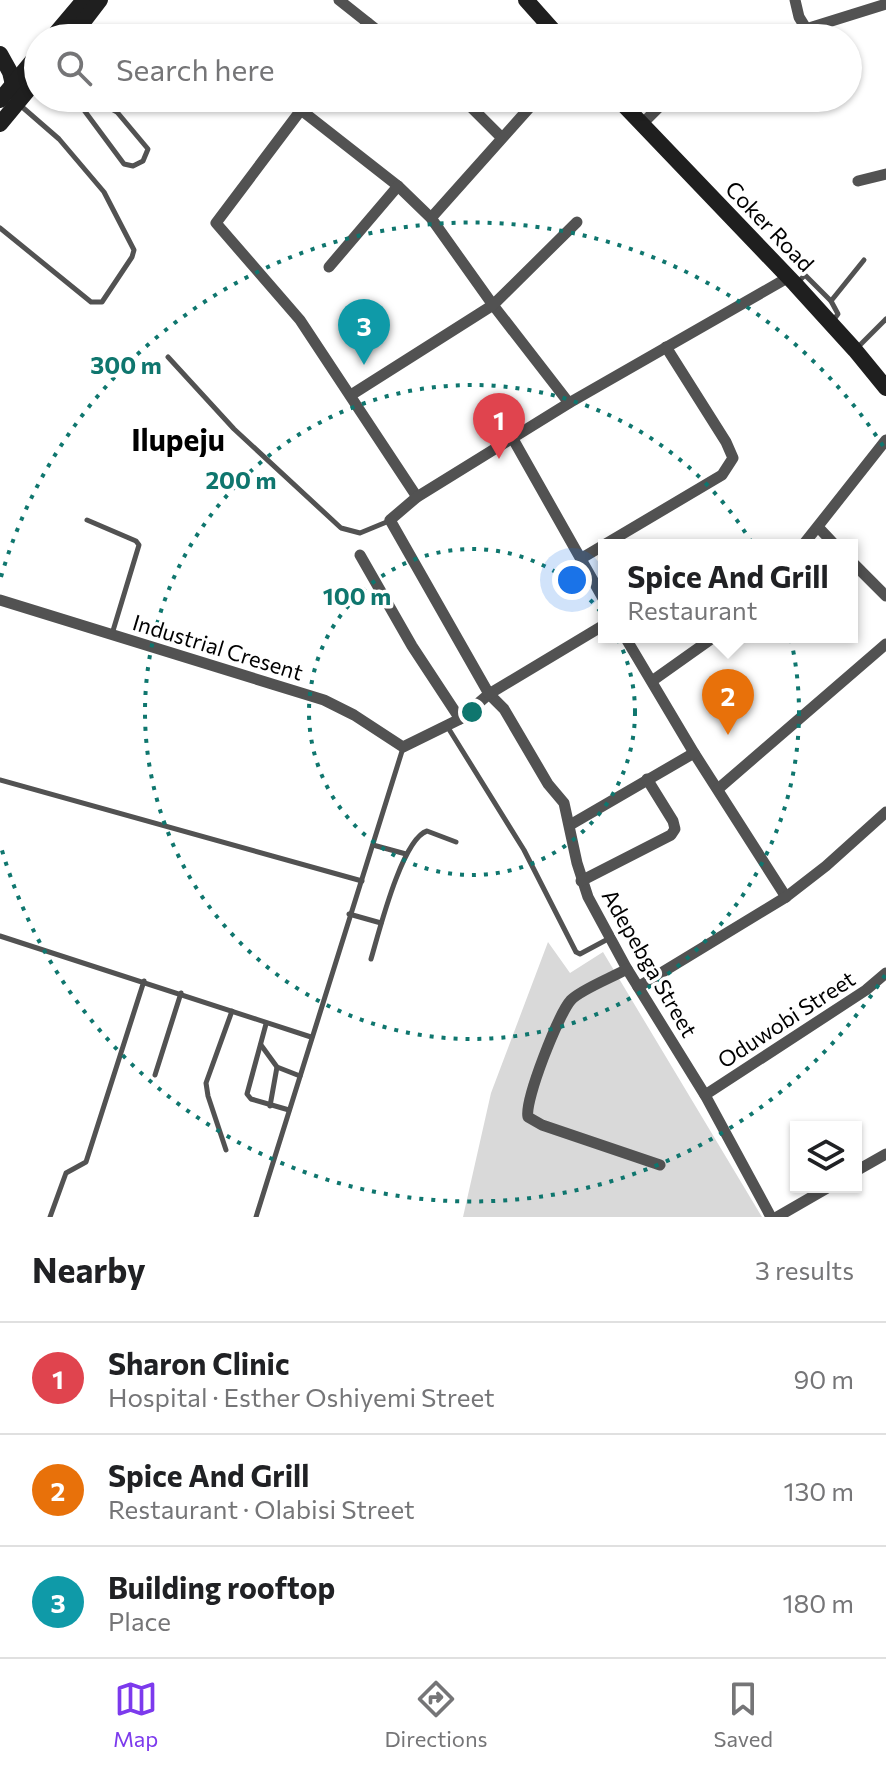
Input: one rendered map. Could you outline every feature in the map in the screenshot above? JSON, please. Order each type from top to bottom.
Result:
[{"type":"main road","points":[[64,24],[84,0]]},
{"type":"main road","points":[[82,24],[100,0]]},
{"type":"main road","points":[[528,1],[548,24]]},
{"type":"main road","points":[[0,54],[20,82],[18,102],[0,124]]},
{"type":"main road","points":[[0,100],[20,82]]},
{"type":"main road","name":"Coker Road","points":[[630,112],[792,281],[884,384]]},
{"type":"street","points":[[339,0],[368,23]]},
{"type":"street","points":[[795,0],[803,24]]},
{"type":"street","points":[[825,24],[886,4]]},
{"type":"street","points":[[299,112],[216,223],[300,320],[417,497]]},
{"type":"street","points":[[304,112],[398,186],[431,218],[569,403]]},
{"type":"street","points":[[476,112],[501,137]]},
{"type":"street","points":[[431,218],[525,112]]},
{"type":"street","points":[[642,124],[654,112]]},
{"type":"street","points":[[858,181],[886,174]]},
{"type":"street","points":[[329,267],[398,186]]},
{"type":"street","points":[[351,395],[493,305],[577,222]]},
{"type":"street","points":[[390,520],[417,497],[569,403],[666,347],[792,281]]},
{"type":"street","points":[[614,539],[722,475],[733,458],[666,347]]},
{"type":"street","points":[[513,439],[598,589]]},
{"type":"street","points":[[808,539],[886,440]]},
{"type":"street","name":"Adepebga Street","points":[[390,520],[486,697],[504,709],[548,784],[564,803],[581,881],[627,969],[705,1095],[771,1217]]},
{"type":"street","points":[[818,527],[829,539]]},
{"type":"street","points":[[582,558],[598,549]]},
{"type":"street","points":[[360,555],[412,646],[460,719]]},
{"type":"street","points":[[858,568],[886,596]]},
{"type":"street","name":"Industrial Cresent","points":[[0,600],[324,700],[354,715],[403,747]]},
{"type":"street","points":[[403,747],[460,719],[486,697],[598,629]]},
{"type":"street","points":[[629,643],[786,897]]},
{"type":"street","points":[[652,681],[706,643]]},
{"type":"street","points":[[718,789],[886,644]]},
{"type":"street","points":[[570,825],[694,753]]},
{"type":"street","points":[[581,881],[671,835],[675,829],[647,779]]},
{"type":"street","points":[[638,987],[786,897],[886,812]]},
{"type":"street","points":[[627,969],[573,997],[525,1108],[528,1117],[542,1125],[660,1165]]},
{"type":"street","name":"Oduwobi Street","points":[[705,1095],[854,999],[886,973]]},
{"type":"street","points":[[862,1168],[886,1154]]},
{"type":"street","points":[[777,1217],[819,1193]]},
{"type":"lane","points":[[18,102],[24,107]]},
{"type":"lane","points":[[0,228],[91,302],[102,302],[134,250],[104,192],[59,139],[29,112]]},
{"type":"lane","points":[[85,112],[124,164],[133,166],[143,161],[148,149],[117,112]]},
{"type":"lane","points":[[831,301],[864,260]]},
{"type":"lane","points":[[792,281],[805,275],[831,301],[838,314],[831,323]]},
{"type":"lane","points":[[855,350],[886,319]]},
{"type":"lane","points":[[168,357],[234,429],[341,528],[360,533],[390,520]]},
{"type":"lane","points":[[87,520],[139,545],[112,635]]},
{"type":"lane","points":[[446,725],[524,850],[576,952],[580,954],[610,937]]},
{"type":"lane","points":[[256,1217],[403,747]]},
{"type":"lane","points":[[0,780],[362,881]]},
{"type":"lane","points":[[371,959],[406,854],[415,838],[427,831],[456,842]]},
{"type":"lane","points":[[373,845],[406,854]]},
{"type":"lane","points":[[349,914],[381,923]]},
{"type":"lane","points":[[0,936],[311,1038]]},
{"type":"lane","points":[[50,1217],[66,1173],[86,1162],[144,981]]},
{"type":"lane","points":[[155,1075],[181,993]]},
{"type":"lane","points":[[226,1150],[206,1083],[232,1011]]},
{"type":"lane","points":[[266,1024],[247,1094],[251,1099],[289,1110]]},
{"type":"lane","points":[[261,1045],[277,1067],[300,1076]]},
{"type":"lane","points":[[270,1106],[277,1067]]},
{"type":"shaded area","points":[[548,942],[570,973],[603,952],[762,1217],[463,1217],[491,1093]]},
{"type":"place","name":"Building rooftop","points":[[364,365]]},
{"type":"place","name":"Sharon Clinic","points":[[499,459]]},
{"type":"place","name":"Spice And Grill","points":[[728,735]]},
{"type":"district","name":"Ilupeju","points":[[178,438]]}]
